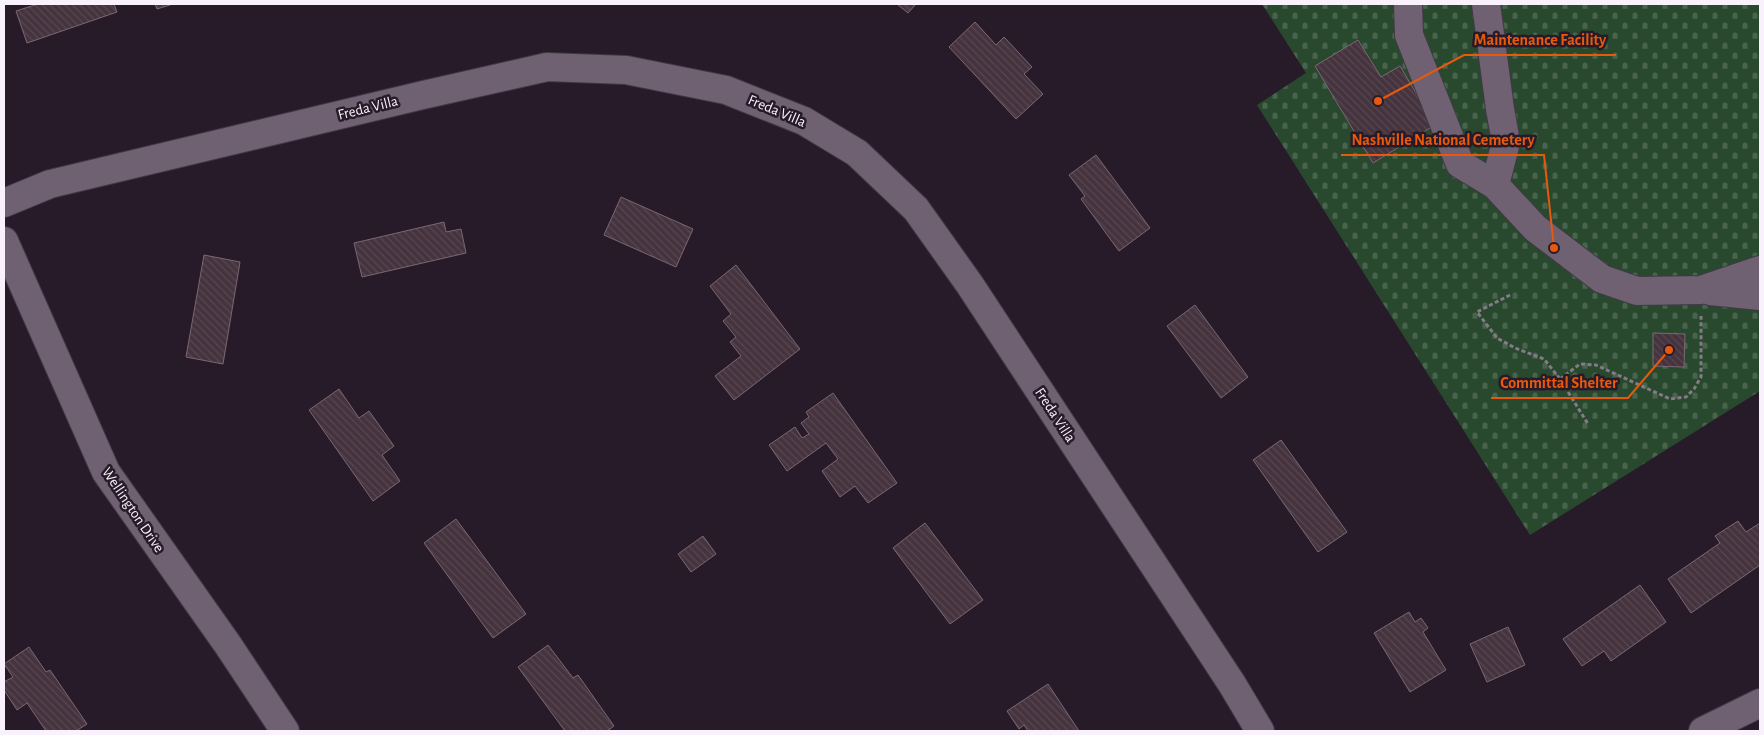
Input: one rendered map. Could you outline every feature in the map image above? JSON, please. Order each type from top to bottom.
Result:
[{"type":"street","points":[[1408,4],[1410,35],[1460,164],[1495,185],[1535,228],[1602,279],[1637,291],[1701,290],[1760,296]]},
{"type":"street","points":[[1486,4],[1506,142],[1495,185]]},
{"type":"street","name":"Freda Villa","points":[[4,203],[50,184],[414,97],[547,68],[626,70],[726,90],[804,121],[857,153],[916,209],[996,326],[1232,684],[1260,731]]},
{"type":"street","name":"Wellington Drive","points":[[4,241],[106,472],[228,645],[285,731]]},
{"type":"street","points":[[1701,290],[1760,270]]},
{"type":"street","points":[[1703,731],[1760,703]]},
{"type":"path","points":[[1560,379],[1580,364],[1596,366],[1670,399],[1686,397],[1694,389],[1701,377],[1701,290]]},
{"type":"path","points":[[1510,295],[1477,312],[1498,338],[1514,348],[1544,359],[1560,379],[1588,424]]},
{"type":"green space","points":[[1262,4],[1760,4],[1760,391],[1530,535],[1257,105],[1306,73]]},
{"type":"building","points":[[38,4],[114,4],[117,12],[27,43],[16,11]]},
{"type":"building","points":[[155,4],[173,4],[157,9]]},
{"type":"building","points":[[897,4],[916,4],[908,13]]},
{"type":"building","points":[[975,22],[996,45],[1004,37],[1032,67],[1024,74],[1043,94],[1016,119],[949,47]]},
{"type":"building","points":[[1358,40],[1381,77],[1400,66],[1435,125],[1373,163],[1315,66]]},
{"type":"building","points":[[1096,155],[1150,228],[1119,251],[1081,199],[1085,196],[1069,175]]},
{"type":"building","points":[[621,197],[693,229],[676,267],[604,235]]},
{"type":"building","points":[[444,222],[446,232],[461,229],[466,253],[362,277],[354,243]]},
{"type":"building","points":[[204,255],[240,262],[223,364],[186,357]]},
{"type":"building","points":[[736,265],[800,349],[734,400],[715,376],[741,356],[730,342],[736,337],[723,321],[731,314],[710,286]]},
{"type":"building","points":[[1195,305],[1248,377],[1221,398],[1167,326]]},
{"type":"building","points":[[1653,333],[1685,334],[1684,367],[1653,366]]},
{"type":"building","points":[[339,389],[359,418],[369,411],[394,446],[382,455],[400,481],[373,501],[309,410]]},
{"type":"building","points":[[833,393],[897,483],[868,503],[855,486],[840,497],[822,471],[838,459],[826,443],[787,471],[769,445],[795,427],[802,438],[809,434],[801,423],[809,417],[806,412]]},
{"type":"building","points":[[1281,440],[1347,532],[1318,552],[1253,460]]},
{"type":"building","points":[[456,519],[526,614],[493,638],[424,543]]},
{"type":"building","points":[[1738,521],[1746,532],[1760,523],[1760,565],[1691,613],[1668,579],[1720,543],[1715,536]]},
{"type":"building","points":[[925,523],[983,600],[950,624],[893,548]]},
{"type":"building","points":[[703,536],[716,554],[691,572],[678,554]]},
{"type":"building","points":[[1640,585],[1666,622],[1611,661],[1604,651],[1582,666],[1563,639]]},
{"type":"building","points":[[1409,612],[1415,622],[1421,618],[1428,628],[1423,632],[1446,670],[1410,692],[1374,633]]},
{"type":"building","points":[[1508,627],[1525,665],[1487,682],[1470,644]]},
{"type":"building","points":[[548,645],[573,678],[578,675],[614,726],[607,731],[565,731],[518,667]]},
{"type":"building","points":[[29,647],[46,672],[50,670],[87,724],[76,731],[46,731],[27,703],[17,710],[4,690],[4,682],[13,677],[4,664]]},
{"type":"building","points":[[1048,684],[1079,731],[1028,731],[1024,725],[1019,729],[1007,711]]},
{"type":"place","name":"Maintenance Facility","points":[[1378,101]]},
{"type":"place","name":"Nashville National Cemetery","points":[[1554,248]]},
{"type":"place","name":"Committal Shelter","points":[[1669,350]]}]
